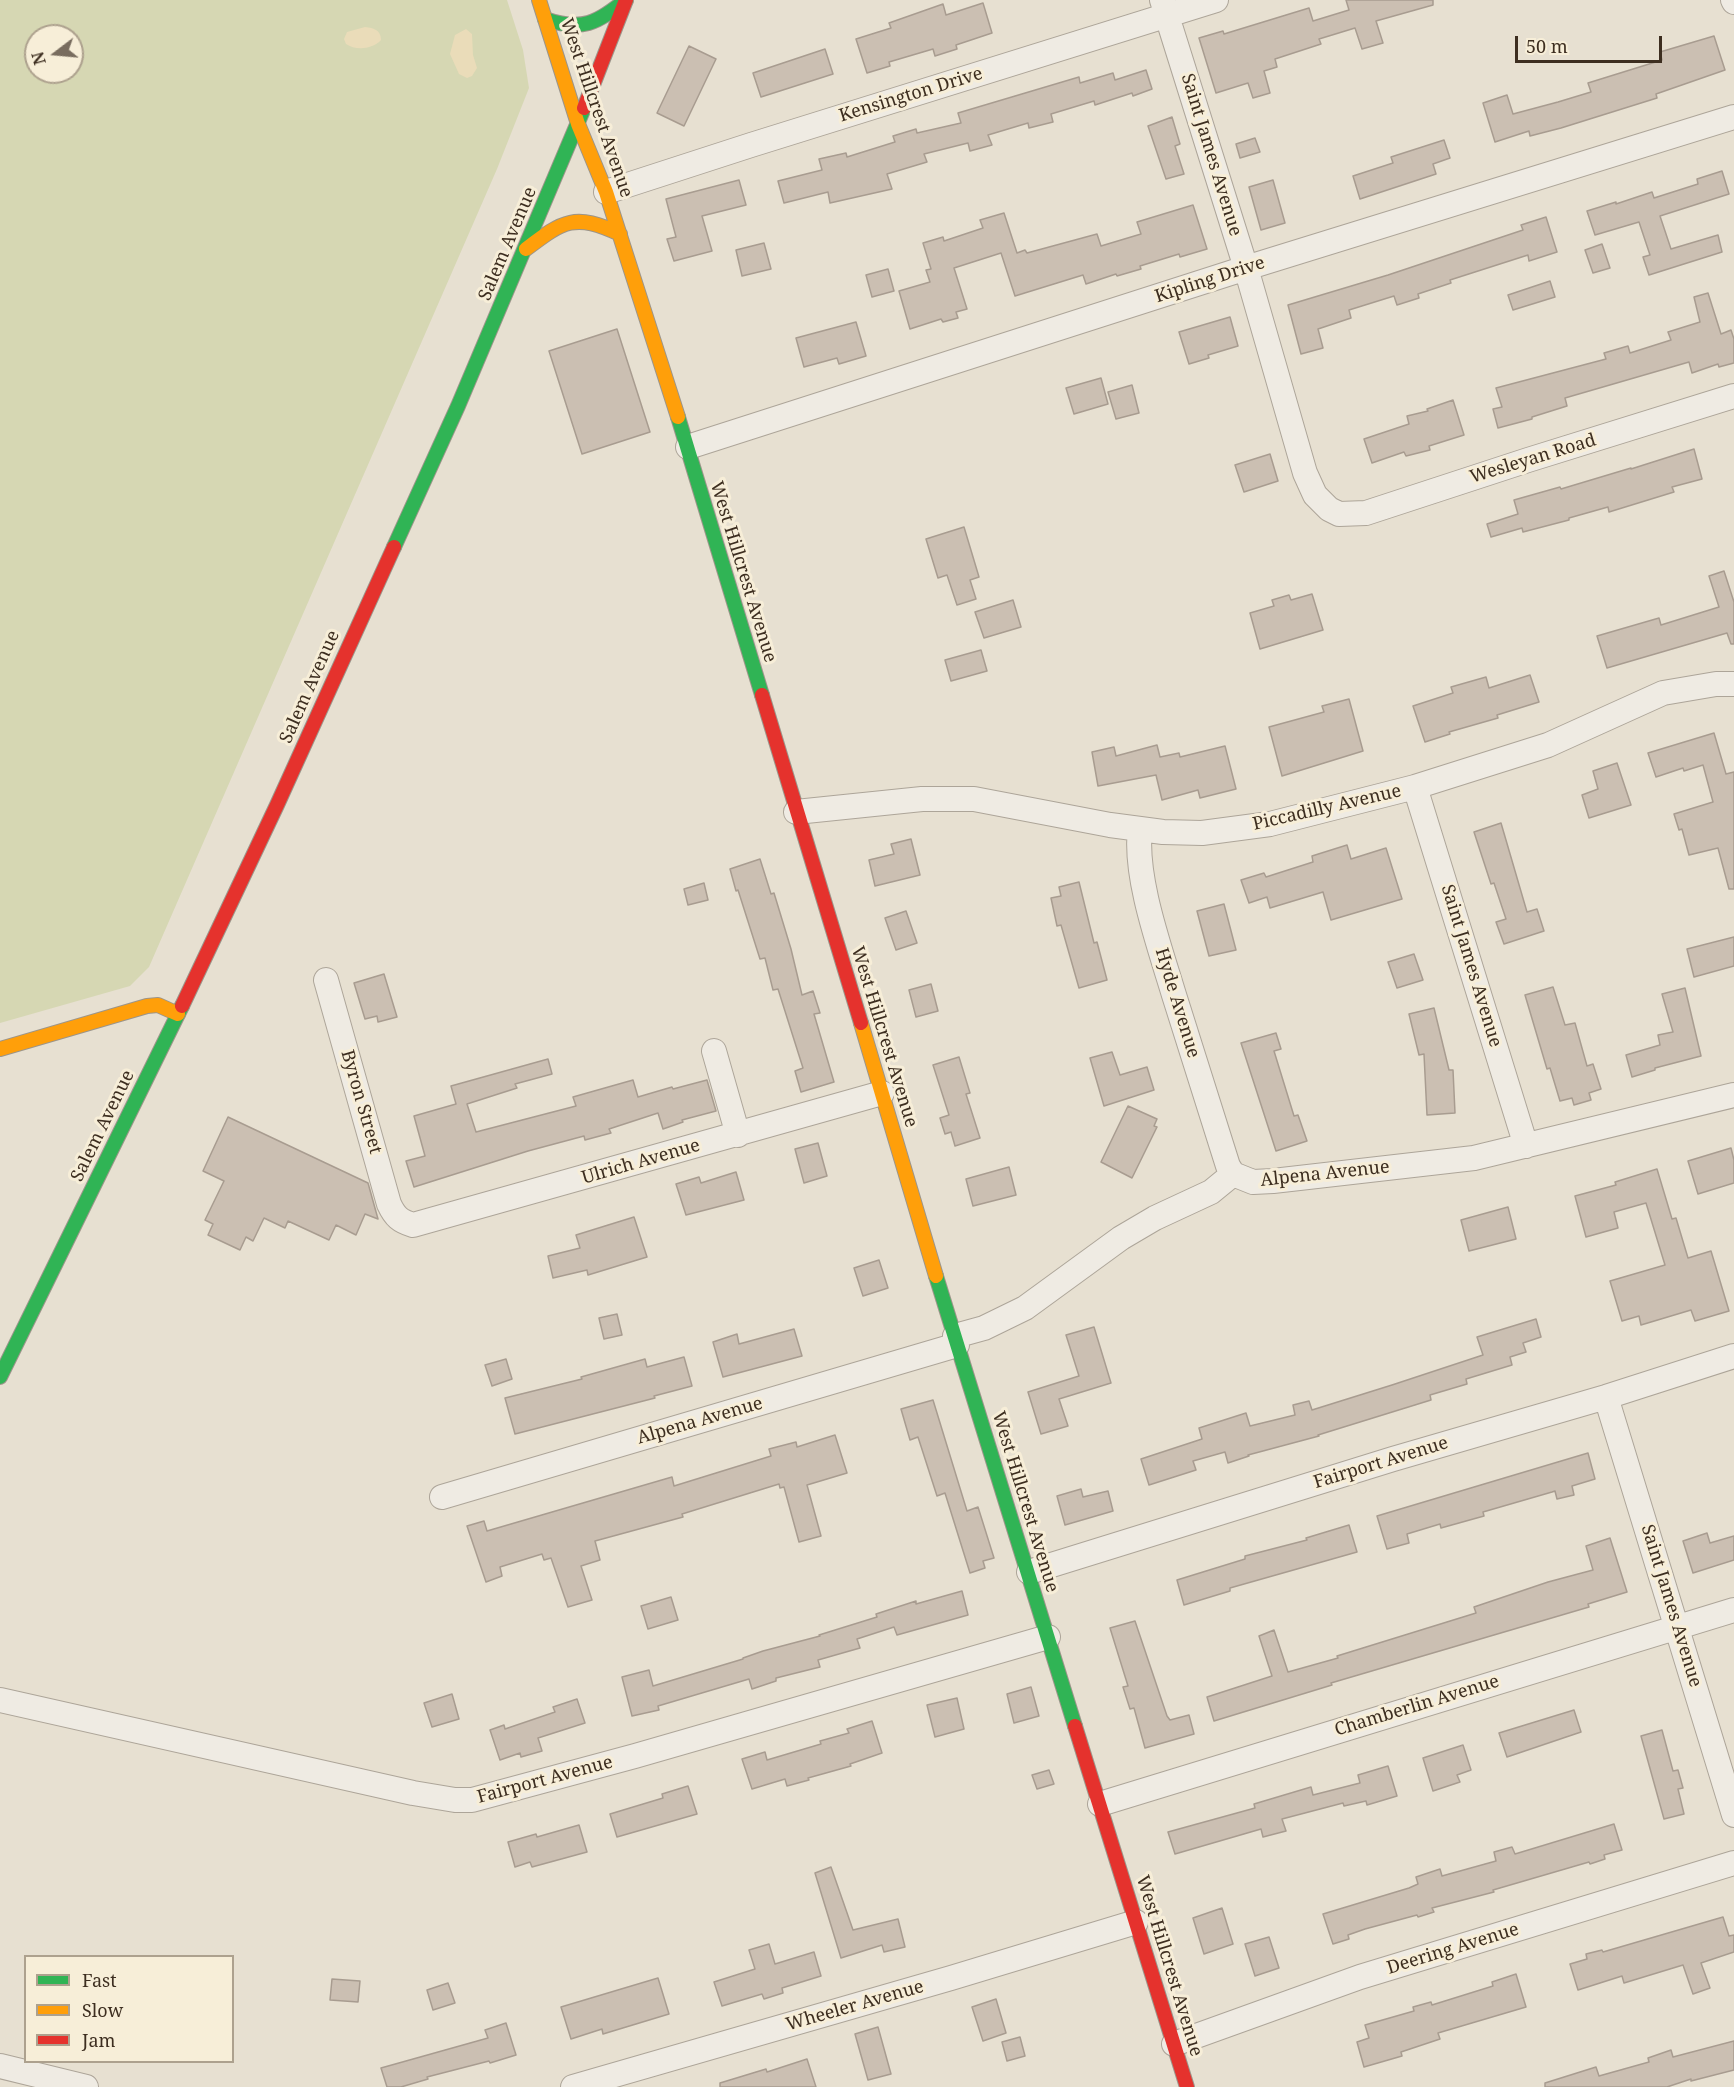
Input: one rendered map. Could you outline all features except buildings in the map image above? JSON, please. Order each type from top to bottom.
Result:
[{"type":"street","name":"West Hillcrest Avenue","points":[[539,0],[578,124],[606,192],[688,447],[956,1341],[1187,2087]]},
{"type":"street","points":[[545,19],[565,27],[579,27],[604,17],[626,0]]},
{"type":"street","name":"Salem Avenue","points":[[0,1377],[178,1014],[286,784],[458,406],[578,124],[626,0]]},
{"type":"street","name":"Kensington Drive","points":[[606,192],[1165,8],[1216,0]]},
{"type":"street","name":"Saint James Avenue","points":[[1165,8],[1246,268],[1305,472],[1316,495],[1331,510]]},
{"type":"street","name":"Kipling Drive","points":[[688,447],[1246,268],[1734,117]]},
{"type":"street","points":[[526,249],[547,232],[564,223],[581,220],[598,223],[620,234]]},
{"type":"street","name":"Wesleyan Road","points":[[1331,510],[1339,514],[1366,513],[1734,396]]},
{"type":"street","name":"Piccadilly Avenue","points":[[796,812],[922,799],[974,799],[1163,832],[1202,833],[1270,824],[1415,787],[1548,745],[1663,693],[1716,684],[1734,684]]},
{"type":"street","name":"Saint James Avenue","points":[[1415,787],[1526,1146]]},
{"type":"street","name":"Hyde Avenue","points":[[1140,829],[1138,844],[1153,927],[1228,1166],[1233,1174]]},
{"type":"street","name":"Byron Street","points":[[326,980],[389,1204],[400,1221]]},
{"type":"street","points":[[0,1049],[147,1006],[158,1005],[178,1014]]},
{"type":"street","points":[[714,1051],[738,1134]]},
{"type":"street","name":"Ulrich Avenue","points":[[400,1221],[413,1225],[422,1224],[882,1093]]},
{"type":"street","name":"Alpena Avenue","points":[[442,1497],[956,1341],[1025,1308],[1121,1238],[1155,1218],[1211,1192],[1233,1174],[1253,1182],[1273,1181],[1474,1158],[1734,1095]]},
{"type":"street","name":"Fairport Avenue","points":[[1029,1572],[1734,1356]]},
{"type":"street","name":"Saint James Avenue","points":[[1606,1397],[1734,1815]]},
{"type":"street","name":"Chamberlin Avenue","points":[[1100,1804],[1734,1610]]},
{"type":"street","name":"Fairport Avenue","points":[[0,1700],[413,1793],[455,1800],[472,1800],[635,1756],[1048,1637]]},
{"type":"street","name":"Deering Avenue","points":[[1174,2044],[1360,1977],[1734,1863]]},
{"type":"street","name":"Wheeler Avenue","points":[[573,2087],[1136,1922]]},
{"type":"street","points":[[0,2066],[86,2087]]},
{"type":"green space","points":[[0,0],[507,0],[523,50],[529,88],[497,169],[149,967],[130,986],[0,1023]]},
{"type":"sand","points":[[365,27],[376,30],[381,40],[364,48],[355,48],[346,44],[344,39],[347,32]]},
{"type":"sand","points":[[466,29],[472,34],[473,55],[477,68],[472,76],[467,78],[459,74],[450,54],[455,35]]},
{"type":"traffic: fast","points":[[545,19],[569,25],[588,23],[597,20],[626,0]]},
{"type":"traffic: fast","points":[[394,547],[458,406],[584,108]]},
{"type":"traffic: fast","points":[[678,417],[762,695]]},
{"type":"traffic: fast","points":[[0,1377],[182,1006]]},
{"type":"traffic: fast","points":[[936,1276],[1075,1726]]},
{"type":"traffic: slow","points":[[539,0],[578,124],[606,192],[678,417]]},
{"type":"traffic: slow","points":[[526,249],[550,231],[570,223],[592,223],[620,234]]},
{"type":"traffic: slow","points":[[0,1049],[147,1006],[158,1005],[178,1014]]},
{"type":"traffic: slow","points":[[861,1023],[936,1276]]},
{"type":"traffic: jam","points":[[584,108],[626,0]]},
{"type":"traffic: jam","points":[[182,1006],[277,805],[394,547]]},
{"type":"traffic: jam","points":[[762,695],[861,1023]]},
{"type":"traffic: jam","points":[[1075,1726],[1187,2087]]}]
